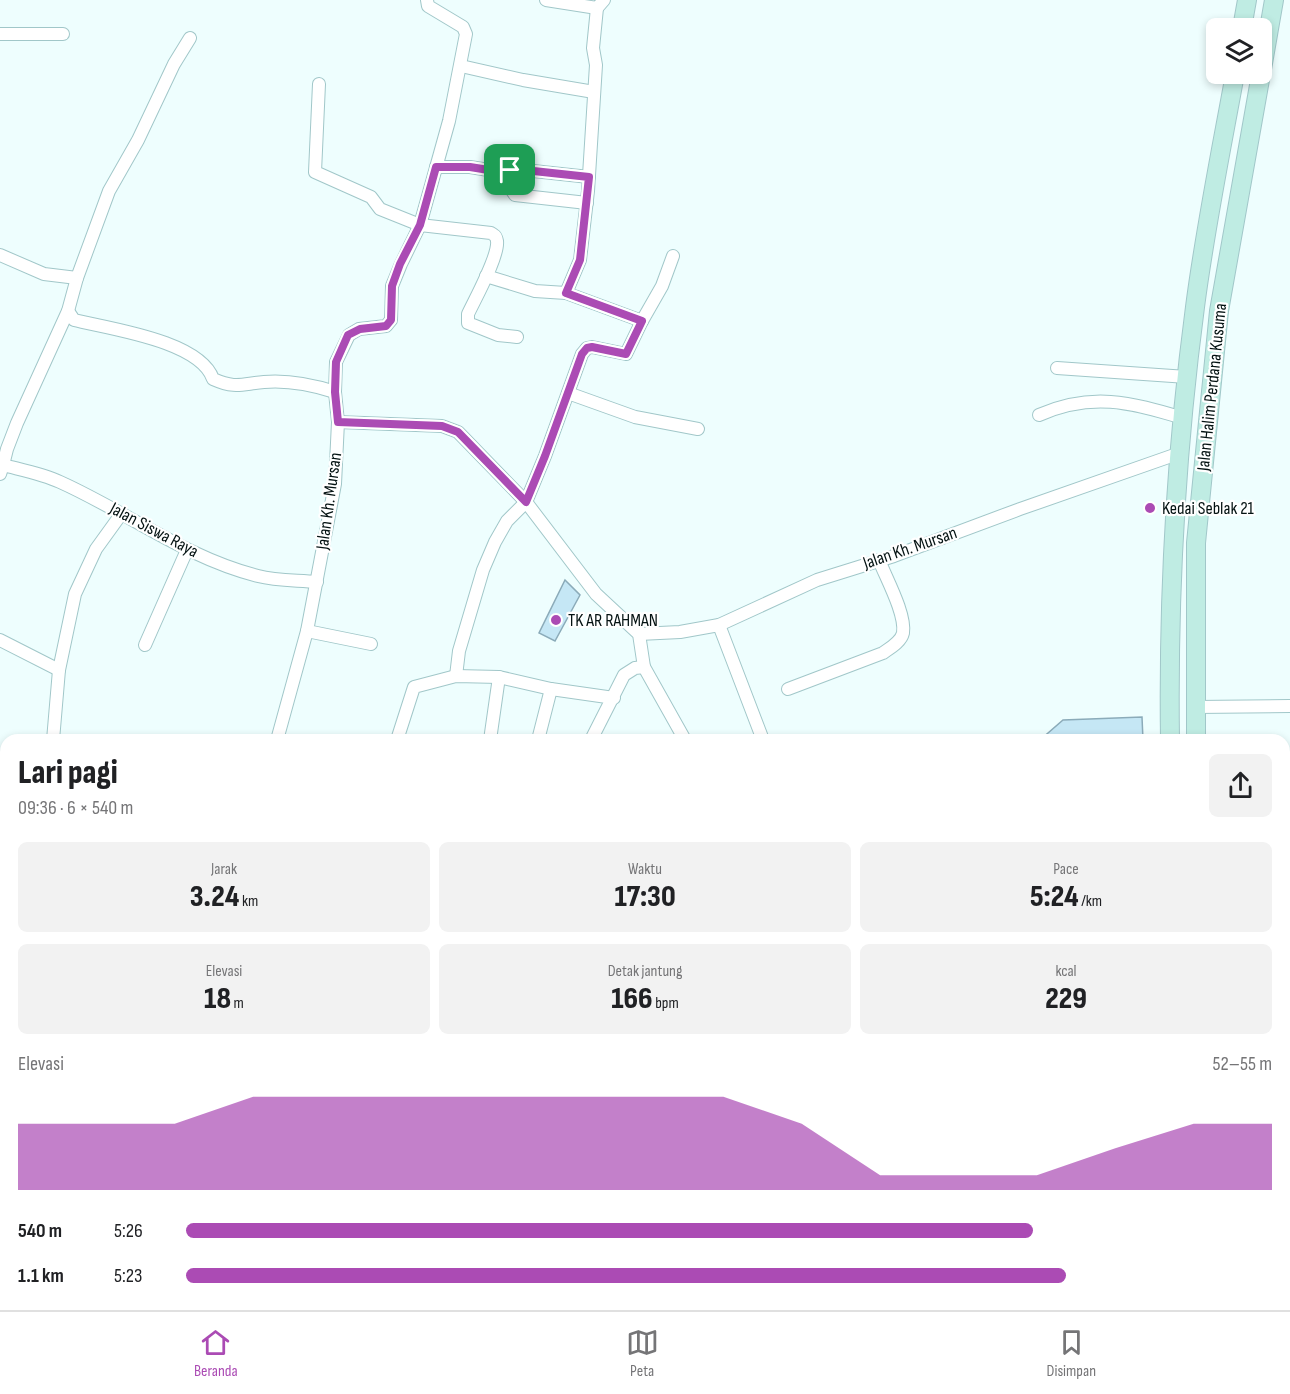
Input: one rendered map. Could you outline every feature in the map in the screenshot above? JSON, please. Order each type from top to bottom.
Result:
[{"type":"main road","points":[[1244,18],[1247,0]]},
{"type":"main road","name":"Jalan Halim Perdana Kusuma","points":[[1271,18],[1274,0]]},
{"type":"main road","name":"Jalan Halim Perdana Kusuma","points":[[1170,734],[1172,558],[1183,418],[1195,306],[1233,84]]},
{"type":"main road","name":"Jalan Halim Perdana Kusuma","points":[[1196,734],[1196,543],[1219,310],[1259,84]]},
{"type":"street","name":"Jalan Kh. Mursan","points":[[280,734],[318,582],[335,484],[338,422],[335,392],[336,362],[348,335],[360,329],[386,326],[391,320],[392,286],[400,264],[420,225],[449,121],[466,34],[463,27],[428,6],[427,0]]},
{"type":"street","points":[[546,0],[600,4],[593,48],[596,65],[587,203],[580,260],[566,293]]},
{"type":"street","points":[[0,34],[63,34]]},
{"type":"street","points":[[2,470],[16,423],[68,311],[77,278],[109,191],[138,140],[174,64],[190,38]]},
{"type":"street","points":[[460,66],[594,92]]},
{"type":"street","points":[[319,84],[315,172],[371,197],[380,209],[420,225],[491,233],[495,236],[497,243],[486,276],[468,314],[468,323],[498,335],[517,337]]},
{"type":"street","points":[[436,167],[470,167],[505,172],[515,169],[589,177]]},
{"type":"street","points":[[505,172],[506,182],[515,195],[587,203]]},
{"type":"street","points":[[0,255],[44,274],[77,278]]},
{"type":"street","points":[[456,676],[459,651],[487,560],[507,521],[526,502],[582,354],[587,348],[592,347],[626,354],[662,286],[673,256]]},
{"type":"street","points":[[486,276],[535,291],[566,293],[642,321]]},
{"type":"street","points":[[68,311],[74,320],[163,342],[185,351],[209,368],[213,379],[230,386],[264,382],[287,383],[315,386],[335,392]]},
{"type":"street","points":[[1057,368],[1187,377]]},
{"type":"street","points":[[568,393],[635,417],[698,429]]},
{"type":"street","points":[[1039,415],[1074,403],[1091,400],[1151,408],[1183,418]]},
{"type":"street","points":[[338,422],[442,426],[458,432],[526,502],[596,594],[639,634],[644,667],[682,734]]},
{"type":"street","name":"Jalan Kh. Mursan","points":[[639,634],[680,632],[719,625],[817,580],[1180,453]]},
{"type":"street","name":"Jalan Siswa Raya","points":[[2,470],[58,480],[186,550],[260,576],[318,582]]},
{"type":"street","points":[[54,734],[59,670],[75,594],[96,549],[122,513]]},
{"type":"street","points":[[145,645],[186,550]]},
{"type":"street","points":[[788,689],[883,653],[896,644],[903,635],[902,619],[879,560]]},
{"type":"street","points":[[719,625],[761,734]]},
{"type":"street","points":[[307,631],[371,644]]},
{"type":"street","points":[[0,640],[59,670]]},
{"type":"street","points":[[594,734],[624,675],[635,668],[644,667]]},
{"type":"street","points":[[399,734],[414,687],[456,676],[499,677],[551,689],[614,698]]},
{"type":"street","points":[[491,734],[499,677]]},
{"type":"street","points":[[540,734],[551,689]]},
{"type":"street","points":[[1195,708],[1290,706]]},
{"type":"building","name":"TK AR RAHMAN","points":[[565,580],[580,595],[555,641],[539,633]]},
{"type":"building","points":[[1142,717],[1143,734],[1047,734],[1063,720]]},
{"type":"place","name":"Kedai Seblak 21","points":[[1150,508]]},
{"type":"place","name":"TK AR RAHMAN","points":[[556,620]]},
{"type":"route","points":[[436,167],[470,167],[501,172],[510,170],[589,177],[580,260],[566,293],[642,321],[636,330],[629,352],[626,354],[592,347],[587,348],[582,354],[526,502],[458,432],[442,426],[338,422],[335,392],[336,362],[348,335],[360,329],[386,326],[391,320],[392,286],[400,264],[420,225],[436,167]]}]
